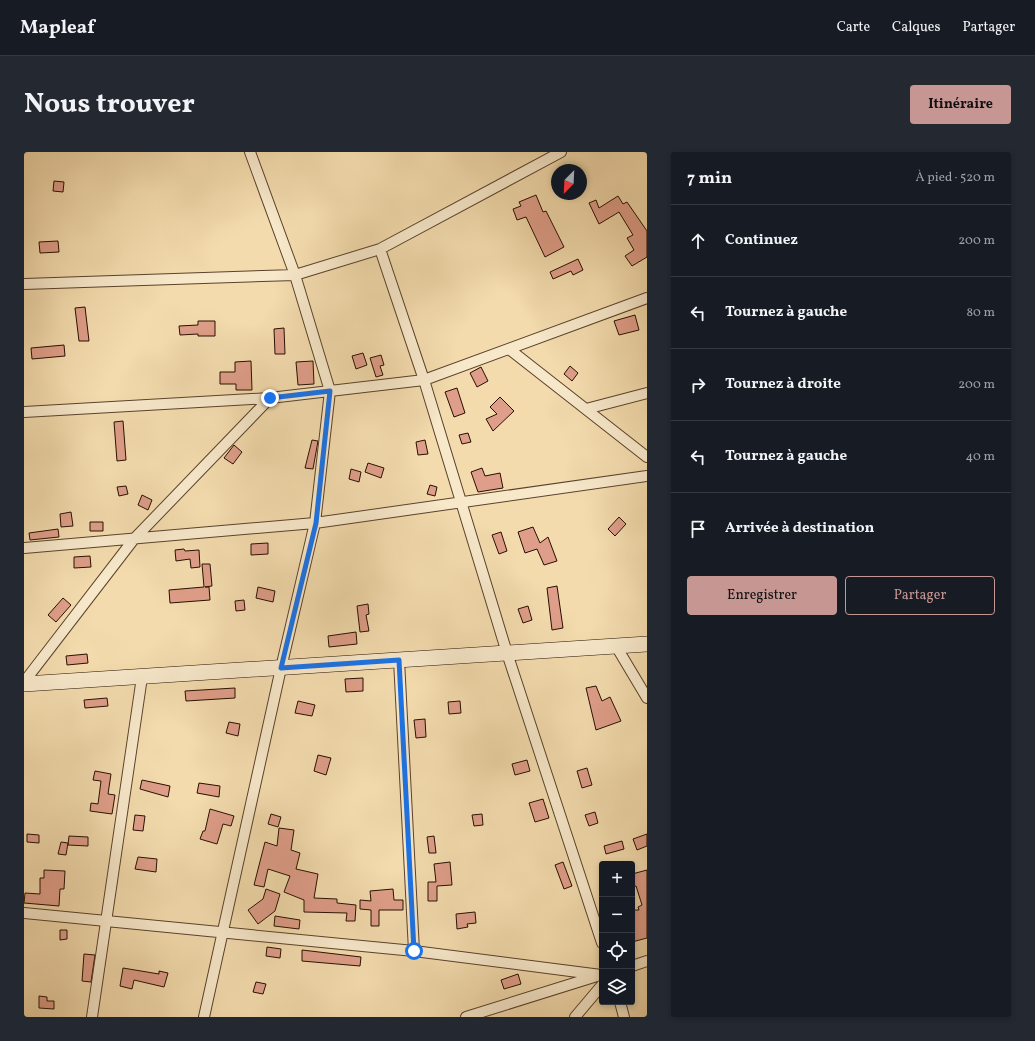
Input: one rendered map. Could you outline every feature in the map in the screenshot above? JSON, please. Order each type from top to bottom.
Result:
[{"type":"street","points":[[204,1017],[281,668],[316,523],[330,391],[295,275],[250,152]]},
{"type":"street","points":[[24,284],[295,275],[380,249],[561,152]]},
{"type":"street","points":[[380,249],[424,380],[507,653],[599,934]]},
{"type":"street","points":[[24,412],[270,398],[424,380],[647,298]]},
{"type":"street","points":[[510,349],[647,457]]},
{"type":"street","points":[[586,409],[647,393]]},
{"type":"street","points":[[24,683],[134,540],[270,398]]},
{"type":"street","points":[[24,548],[134,540],[316,523],[462,504],[647,476]]},
{"type":"street","points":[[24,683],[142,677],[647,644]]},
{"type":"street","points":[[616,646],[647,698]]},
{"type":"street","points":[[399,660],[414,951]]},
{"type":"street","points":[[92,1017],[142,677]]},
{"type":"street","points":[[24,913],[414,951],[599,978]]},
{"type":"street","points":[[635,965],[647,961]]},
{"type":"street","points":[[466,1017],[599,979]]},
{"type":"street","points":[[575,1017],[599,982]]},
{"type":"street","points":[[621,1005],[624,1017]]},
{"type":"building","points":[[54,181],[64,182],[63,192],[53,191]]},
{"type":"building","points":[[536,195],[543,212],[546,211],[564,247],[545,257],[526,217],[517,220],[513,209],[521,206],[519,202]]},
{"type":"building","points":[[618,196],[623,204],[627,202],[647,231],[647,257],[632,266],[625,256],[634,250],[627,238],[633,235],[619,212],[599,224],[589,203],[596,200],[599,208]]},
{"type":"building","points":[[58,241],[59,252],[40,253],[39,242]]},
{"type":"building","points":[[578,259],[583,270],[573,275],[571,271],[553,279],[550,272]]},
{"type":"building","points":[[85,307],[89,341],[79,341],[75,308]]},
{"type":"building","points":[[635,315],[639,330],[619,335],[614,321]]},
{"type":"building","points":[[198,321],[215,321],[215,336],[198,336],[198,334],[180,335],[179,326],[198,325]]},
{"type":"building","points":[[284,328],[285,354],[275,354],[274,329]]},
{"type":"building","points":[[64,345],[65,356],[32,359],[31,348]]},
{"type":"building","points":[[363,353],[367,365],[356,369],[352,356]]},
{"type":"building","points":[[381,355],[384,365],[380,366],[383,375],[376,377],[370,358]]},
{"type":"building","points":[[251,361],[252,390],[236,390],[236,384],[220,384],[220,372],[235,372],[235,362]]},
{"type":"building","points":[[313,361],[314,384],[298,385],[296,362]]},
{"type":"building","points":[[570,366],[578,373],[572,381],[564,374]]},
{"type":"building","points":[[481,367],[488,381],[477,387],[470,373]]},
{"type":"building","points":[[457,388],[465,413],[454,417],[445,392]]},
{"type":"building","points":[[500,397],[514,411],[493,431],[486,419],[497,414],[490,407]]},
{"type":"building","points":[[123,421],[126,460],[117,461],[114,422]]},
{"type":"building","points":[[468,433],[471,442],[462,444],[459,435]]},
{"type":"building","points":[[312,440],[318,441],[313,469],[305,468]]},
{"type":"building","points":[[425,440],[428,454],[418,455],[416,442]]},
{"type":"building","points":[[234,445],[242,452],[233,464],[224,458]]},
{"type":"building","points":[[368,463],[384,468],[381,478],[365,472]]},
{"type":"building","points":[[482,468],[485,476],[500,473],[503,488],[478,492],[471,472]]},
{"type":"building","points":[[351,469],[361,472],[359,482],[349,479]]},
{"type":"building","points":[[430,485],[437,487],[435,496],[427,494]]},
{"type":"building","points":[[126,486],[128,494],[119,496],[117,487]]},
{"type":"building","points":[[142,495],[152,500],[148,510],[138,505]]},
{"type":"building","points":[[71,512],[73,526],[61,527],[60,514]]},
{"type":"building","points":[[619,517],[626,524],[615,536],[608,529]]},
{"type":"building","points":[[90,522],[103,522],[103,531],[90,531]]},
{"type":"building","points":[[533,527],[540,543],[548,537],[557,561],[544,565],[537,549],[525,553],[518,532]]},
{"type":"building","points":[[58,529],[59,537],[30,540],[29,533]]},
{"type":"building","points":[[501,532],[507,551],[499,554],[492,535]]},
{"type":"building","points":[[268,543],[268,554],[251,555],[251,544]]},
{"type":"building","points":[[184,549],[185,551],[199,550],[200,567],[191,568],[190,559],[176,561],[175,550]]},
{"type":"building","points":[[90,556],[91,567],[74,568],[74,557]]},
{"type":"building","points":[[202,564],[210,564],[212,586],[205,587],[209,587],[210,600],[170,603],[169,590],[204,587]]},
{"type":"building","points":[[557,586],[563,628],[552,630],[547,588]]},
{"type":"building","points":[[258,587],[275,591],[273,602],[256,598]]},
{"type":"building","points":[[63,598],[71,605],[56,622],[48,615]]},
{"type":"building","points":[[244,600],[245,610],[236,611],[235,601]]},
{"type":"building","points":[[368,604],[369,614],[366,615],[369,631],[360,632],[357,606]]},
{"type":"building","points":[[528,606],[532,620],[523,623],[518,609]]},
{"type":"building","points":[[356,632],[357,644],[329,647],[328,636]]},
{"type":"building","points":[[87,654],[88,663],[67,665],[66,656]]},
{"type":"building","points":[[363,678],[363,691],[346,692],[345,679]]},
{"type":"building","points":[[596,686],[602,701],[610,697],[621,721],[596,730],[586,688]]},
{"type":"building","points":[[235,688],[235,698],[186,701],[185,691]]},
{"type":"building","points":[[107,698],[108,706],[85,708],[84,700]]},
{"type":"building","points":[[298,701],[315,705],[312,716],[295,713]]},
{"type":"building","points":[[460,701],[461,713],[449,714],[448,702]]},
{"type":"building","points":[[425,719],[426,737],[416,738],[414,720]]},
{"type":"building","points":[[229,722],[240,724],[238,736],[226,733]]},
{"type":"building","points":[[318,755],[331,758],[326,775],[314,771]]},
{"type":"building","points":[[527,760],[530,771],[515,775],[512,764]]},
{"type":"building","points":[[587,768],[592,785],[582,788],[577,771]]},
{"type":"building","points":[[95,771],[111,774],[108,794],[115,795],[112,814],[90,811],[91,803],[98,804],[101,781],[93,780]]},
{"type":"building","points":[[142,780],[170,786],[168,797],[140,789]]},
{"type":"building","points":[[199,783],[220,786],[219,797],[197,793]]},
{"type":"building","points":[[543,799],[549,818],[535,822],[529,803]]},
{"type":"building","points":[[210,809],[234,816],[231,826],[223,824],[217,844],[200,839],[203,831],[205,831]]},
{"type":"building","points":[[595,812],[598,823],[589,826],[585,815]]},
{"type":"building","points":[[271,814],[281,817],[278,827],[268,824]]},
{"type":"building","points":[[482,814],[483,825],[474,826],[472,815]]},
{"type":"building","points":[[135,815],[145,816],[143,831],[133,830]]},
{"type":"building","points":[[279,828],[294,830],[291,850],[300,853],[296,869],[318,874],[314,898],[337,899],[337,903],[356,905],[355,921],[346,921],[347,913],[304,912],[304,900],[284,892],[290,876],[268,869],[264,887],[254,885],[265,842],[277,846]]},
{"type":"building","points":[[27,834],[39,835],[39,843],[27,842]]},
{"type":"building","points":[[647,834],[647,846],[637,850],[633,839]]},
{"type":"building","points":[[69,836],[88,837],[88,846],[68,845]]},
{"type":"building","points":[[434,836],[436,853],[429,853],[427,837]]},
{"type":"building","points":[[622,841],[624,849],[606,854],[604,846]]},
{"type":"building","points":[[61,842],[68,843],[66,855],[58,854]]},
{"type":"building","points":[[138,857],[157,859],[156,872],[135,869]]},
{"type":"building","points":[[450,862],[452,885],[437,886],[437,901],[428,901],[428,882],[436,882],[434,864]]},
{"type":"building","points":[[563,862],[572,886],[564,889],[555,865]]},
{"type":"building","points":[[44,870],[65,871],[64,889],[60,889],[59,906],[24,903],[25,893],[40,894],[40,878],[44,878]]},
{"type":"building","points":[[647,870],[647,938],[635,941],[635,910],[639,910],[638,907],[642,905],[635,886],[635,873]]},
{"type":"building","points":[[266,889],[280,894],[275,911],[258,924],[248,910],[263,899]]},
{"type":"building","points":[[393,889],[394,900],[403,900],[403,910],[379,910],[379,926],[371,926],[371,910],[360,909],[360,900],[371,901],[370,891]]},
{"type":"building","points":[[475,912],[476,923],[467,924],[468,927],[457,929],[456,914]]},
{"type":"building","points":[[275,916],[300,920],[299,929],[274,926]]},
{"type":"building","points":[[60,930],[67,930],[67,939],[60,940]]},
{"type":"building","points":[[267,947],[281,949],[280,958],[266,956]]},
{"type":"building","points":[[302,950],[361,957],[360,966],[302,961]]},
{"type":"building","points":[[84,954],[95,955],[91,982],[82,981]]},
{"type":"building","points":[[123,968],[159,974],[159,971],[168,973],[164,987],[134,980],[132,989],[120,986]]},
{"type":"building","points":[[518,974],[521,984],[504,989],[501,980]]},
{"type":"building","points":[[256,982],[266,984],[263,994],[253,992]]},
{"type":"building","points":[[39,996],[47,997],[47,1001],[54,1001],[54,1009],[39,1008]]},
{"type":"route","points":[[270,398],[330,391],[316,523],[281,668],[399,660],[414,951]]}]
